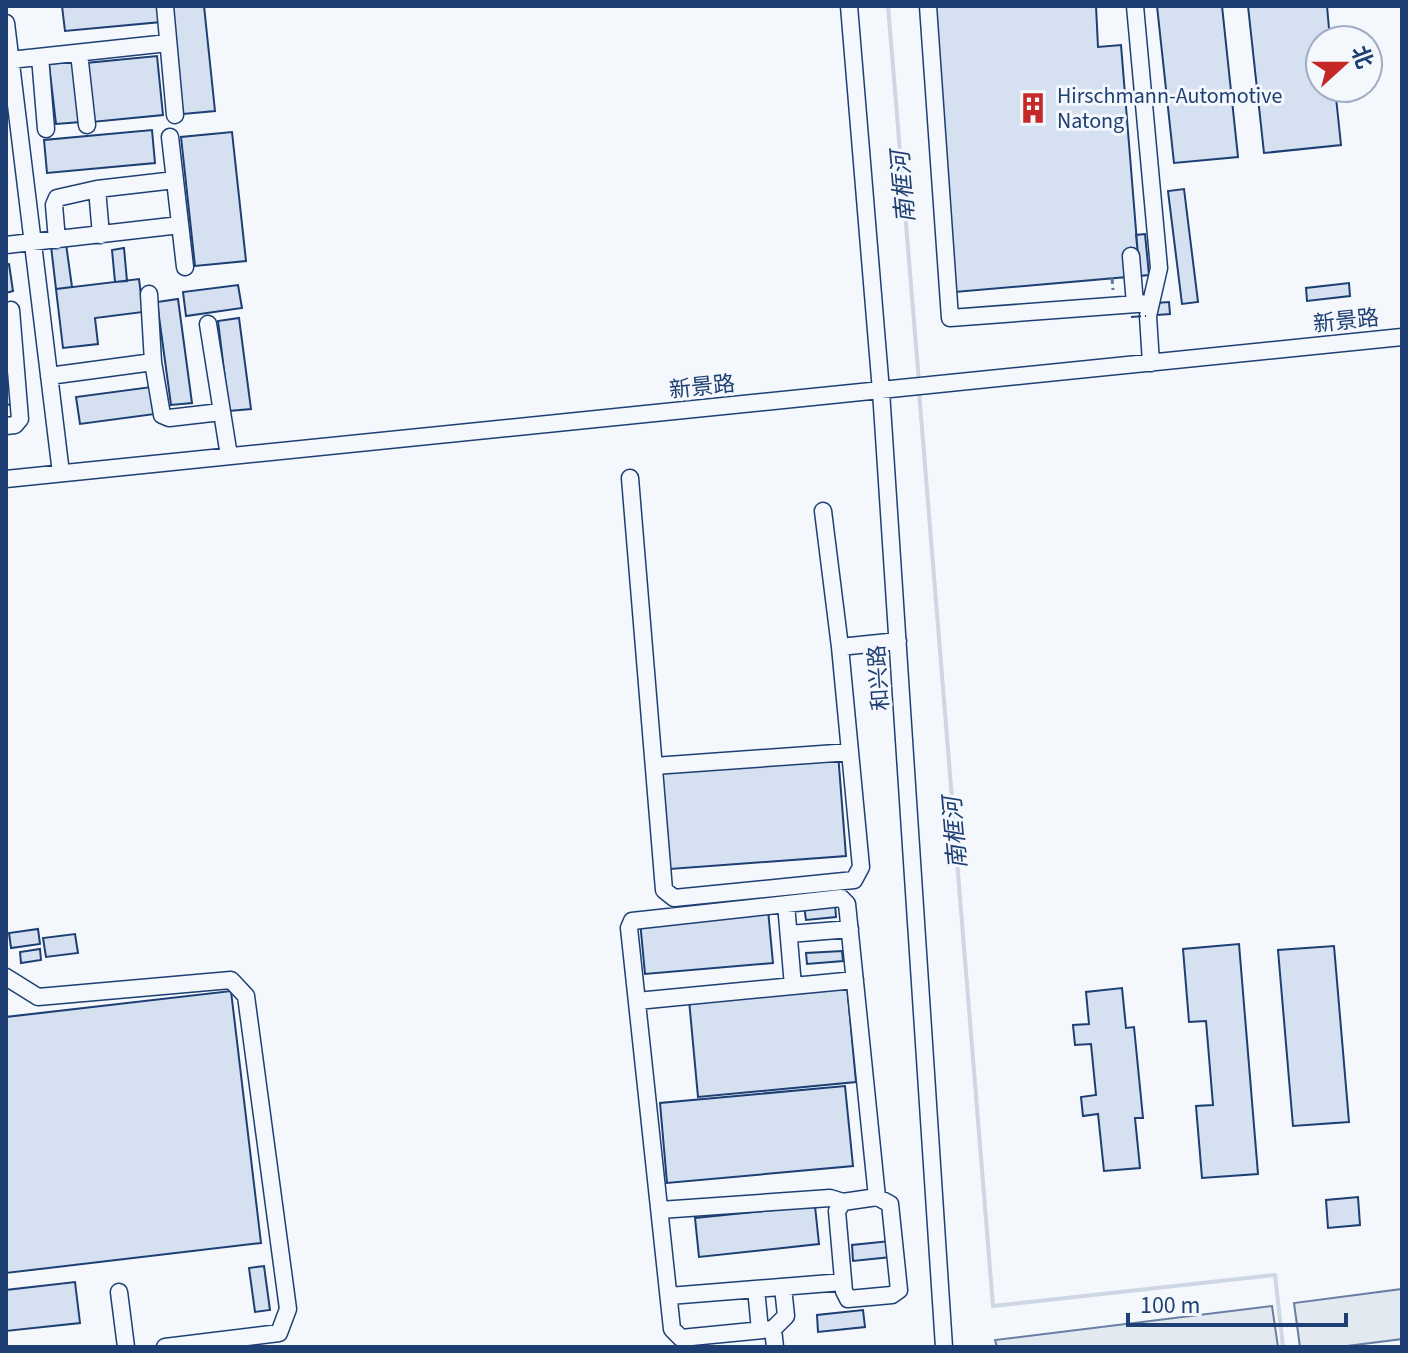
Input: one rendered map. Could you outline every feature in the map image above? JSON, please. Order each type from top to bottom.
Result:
[{"type":"street","points":[[165,6],[175,115]]},
{"type":"street","name":"和兴路","points":[[849,6],[881,391],[944,1347]]},
{"type":"street","points":[[928,6],[950,318],[1142,304]]},
{"type":"street","points":[[1135,6],[1159,268],[1142,304]]},
{"type":"street","points":[[6,23],[10,82],[61,473]]},
{"type":"street","points":[[10,60],[168,43]]},
{"type":"street","points":[[79,53],[87,125]]},
{"type":"street","points":[[40,57],[46,129]]},
{"type":"street","points":[[170,137],[185,267]]},
{"type":"street","points":[[57,240],[54,205],[57,198],[97,189],[175,180]]},
{"type":"street","points":[[97,189],[101,235]]},
{"type":"street","points":[[6,245],[180,225]]},
{"type":"street","points":[[1131,256],[1142,304],[1148,316],[1151,363]]},
{"type":"street","points":[[149,294],[153,362],[162,415],[169,418],[221,412]]},
{"type":"street","points":[[6,426],[15,425],[20,419],[11,310]]},
{"type":"street","points":[[208,324],[229,456]]},
{"type":"street","name":"新景路","points":[[6,479],[1402,337]]},
{"type":"street","points":[[49,376],[153,362]]},
{"type":"street","points":[[630,478],[664,890],[674,898],[854,880],[861,867],[840,647],[823,511]]},
{"type":"street","points":[[840,647],[898,641]]},
{"type":"street","points":[[654,766],[850,752]]},
{"type":"street","points":[[783,1287],[786,1316],[767,1329],[681,1338],[672,1329],[629,928],[632,921],[841,898],[847,904],[877,1197]]},
{"type":"street","points":[[786,904],[793,986]]},
{"type":"street","points":[[789,934],[850,929]]},
{"type":"street","points":[[6,977],[38,997],[231,980],[246,996],[288,1309],[279,1333],[165,1347]]},
{"type":"street","points":[[637,1001],[855,980]]},
{"type":"street","points":[[660,1210],[830,1198],[843,1202],[877,1197],[890,1204],[899,1290],[892,1295],[848,1299],[843,1282],[837,1211],[843,1202]]},
{"type":"street","points":[[669,1296],[843,1282]]},
{"type":"street","points":[[756,1289],[775,1347]]},
{"type":"street","points":[[119,1292],[126,1347]]},
{"type":"shaded area","points":[[1402,1289],[1402,1339],[1339,1347],[1300,1347],[1294,1303]]},
{"type":"shaded area","points":[[1272,1306],[1278,1347],[997,1347],[995,1340]]},
{"type":"building","points":[[62,6],[159,6],[161,22],[65,31]]},
{"type":"building","points":[[171,6],[204,6],[215,111],[183,114]]},
{"type":"building","name":"Hirschmann-Automotive Natong","points":[[934,6],[1096,6],[1098,47],[1121,45],[1138,255],[1127,277],[955,292]]},
{"type":"building","points":[[1157,6],[1222,6],[1238,157],[1174,163]]},
{"type":"building","points":[[1248,6],[1327,6],[1329,24],[1304,24],[1304,104],[1337,104],[1341,145],[1264,153]]},
{"type":"building","points":[[157,56],[163,115],[92,122],[86,63]]},
{"type":"building","points":[[74,61],[81,122],[56,124],[49,64]]},
{"type":"building","points":[[152,130],[155,163],[47,173],[44,140]]},
{"type":"building","points":[[232,132],[246,261],[195,266],[181,137]]},
{"type":"building","points":[[1184,189],[1198,302],[1182,304],[1168,191]]},
{"type":"building","points":[[1145,234],[1149,275],[1127,277],[1138,255],[1136,235]]},
{"type":"building","points":[[66,244],[72,287],[56,289],[51,246]]},
{"type":"building","points":[[124,248],[127,281],[115,282],[112,250]]},
{"type":"building","points":[[9,264],[13,291],[6,293],[6,265]]},
{"type":"building","points":[[139,279],[143,312],[95,318],[98,344],[63,348],[56,289]]},
{"type":"building","points":[[1349,283],[1350,296],[1307,301],[1306,288]]},
{"type":"building","points":[[238,285],[242,308],[186,316],[183,292]]},
{"type":"building","points":[[178,299],[192,403],[171,405],[157,302]]},
{"type":"building","points":[[1169,302],[1170,314],[1157,315],[1156,303]]},
{"type":"building","points":[[239,318],[251,409],[229,411],[218,321]]},
{"type":"building","points":[[6,349],[13,404],[6,405]]},
{"type":"building","points":[[151,387],[155,414],[80,424],[76,397]]},
{"type":"building","points":[[838,753],[846,856],[670,869],[662,767]]},
{"type":"building","points":[[835,903],[836,917],[806,920],[804,906]]},
{"type":"building","points":[[768,910],[773,963],[645,974],[640,921]]},
{"type":"building","points":[[38,929],[40,944],[11,948],[9,933]]},
{"type":"building","points":[[75,934],[78,953],[46,957],[43,938]]},
{"type":"building","points":[[1239,944],[1258,1174],[1202,1178],[1196,1106],[1213,1105],[1206,1021],[1189,1022],[1183,949]]},
{"type":"building","points":[[1334,946],[1349,1122],[1293,1126],[1278,950]]},
{"type":"building","points":[[40,949],[41,960],[21,963],[20,952]]},
{"type":"building","points":[[842,951],[843,961],[807,964],[806,953]]},
{"type":"building","points":[[847,985],[856,1082],[698,1097],[689,1000]]},
{"type":"building","points":[[1122,988],[1126,1028],[1134,1027],[1143,1118],[1135,1118],[1140,1168],[1104,1171],[1098,1114],[1083,1116],[1081,1097],[1096,1095],[1091,1044],[1075,1045],[1073,1025],[1089,1024],[1086,992]]},
{"type":"building","points":[[231,991],[261,1243],[6,1273],[6,1017]]},
{"type":"building","points":[[845,1086],[853,1166],[667,1183],[660,1103]]},
{"type":"building","points":[[1358,1197],[1360,1225],[1328,1228],[1326,1200]]},
{"type":"building","points":[[815,1206],[819,1244],[699,1257],[695,1218]]},
{"type":"building","points":[[890,1241],[891,1257],[853,1261],[852,1245]]},
{"type":"building","points":[[264,1266],[270,1310],[255,1312],[249,1268]]},
{"type":"building","points":[[75,1282],[80,1323],[6,1331],[6,1290]]},
{"type":"building","points":[[863,1310],[865,1327],[818,1332],[817,1315]]},
{"type":"waterway","name":"南框河","points":[[888,6],[919,382]]},
{"type":"waterway","name":"南框河","points":[[919,391],[993,1306],[1275,1275],[1283,1347]]},
{"type":"fence","points":[[1131,317],[1146,316]]},
{"type":"place","name":"Hirschmann-Automotive Natong","points":[[1033,108]]}]
